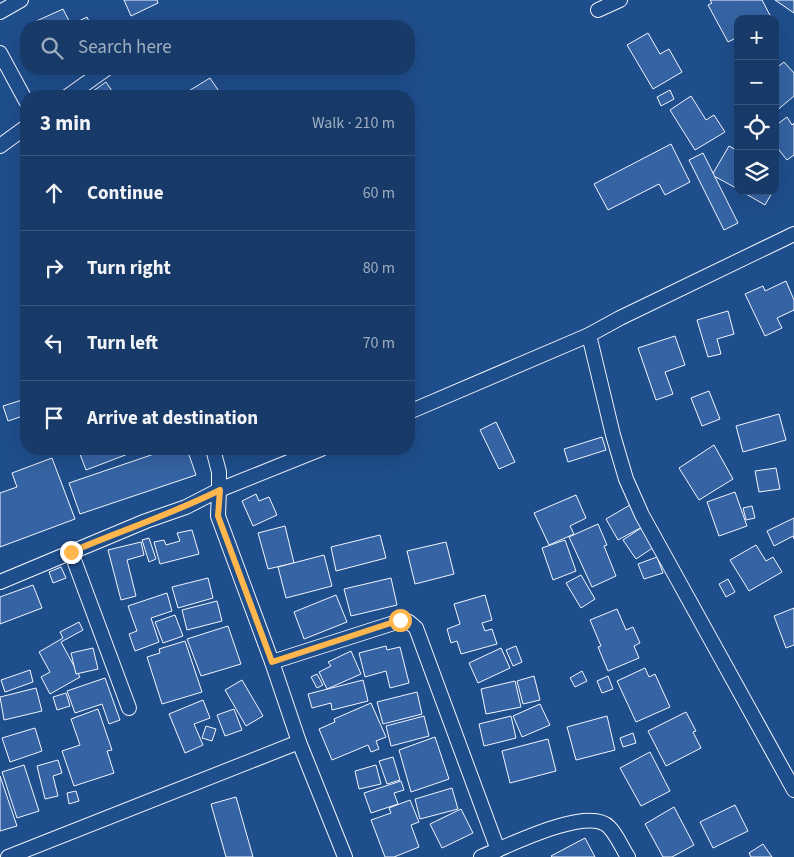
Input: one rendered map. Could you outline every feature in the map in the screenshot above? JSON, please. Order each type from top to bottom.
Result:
[{"type":"street","points":[[0,12],[21,0]]},
{"type":"street","points":[[598,10],[620,0]]},
{"type":"street","points":[[0,53],[20,90]]},
{"type":"street","points":[[76,90],[98,75]]},
{"type":"street","points":[[0,146],[20,131]]},
{"type":"street","points":[[415,409],[589,335],[620,318],[794,234]]},
{"type":"street","points":[[589,335],[613,435],[626,479],[642,514],[794,790]]},
{"type":"street","points":[[215,455],[220,490],[218,516],[272,662],[299,742],[345,857]]},
{"type":"street","points":[[0,582],[146,521],[186,507],[220,490],[306,455]]},
{"type":"street","points":[[71,552],[129,708]]},
{"type":"street","points":[[272,662],[400,620],[409,622],[416,628],[498,850]]},
{"type":"street","points":[[8,857],[299,742]]},
{"type":"street","points":[[481,857],[571,822],[589,820],[601,822],[609,827],[628,857]]},
{"type":"building","points":[[124,0],[157,0],[158,3],[131,16]]},
{"type":"building","points":[[710,0],[762,0],[770,15],[734,15],[734,39],[728,42],[708,5],[712,3]]},
{"type":"building","points":[[775,0],[794,0],[794,13]]},
{"type":"building","points":[[63,9],[68,20],[39,20]]},
{"type":"building","points":[[648,33],[660,54],[669,49],[682,72],[653,89],[627,45]]},
{"type":"building","points":[[784,62],[794,73],[794,96],[779,109],[779,105],[779,66]]},
{"type":"building","points":[[210,78],[218,90],[190,90]]},
{"type":"building","points":[[106,82],[111,90],[95,90]]},
{"type":"building","points":[[670,90],[674,99],[661,106],[657,97]]},
{"type":"building","points":[[691,96],[706,120],[714,115],[725,132],[695,150],[670,110]]},
{"type":"building","points":[[787,117],[792,125],[794,123],[794,155],[787,160],[779,150],[779,123]]},
{"type":"building","points":[[671,144],[690,182],[665,195],[659,184],[608,210],[594,184]]},
{"type":"building","points":[[729,146],[734,149],[734,187],[712,175]]},
{"type":"building","points":[[703,153],[738,223],[724,230],[689,160]]},
{"type":"building","points":[[748,195],[771,195],[765,205]]},
{"type":"building","points":[[786,281],[794,300],[794,310],[777,318],[782,328],[765,336],[745,294],[763,286],[765,291]]},
{"type":"building","points":[[728,311],[734,334],[717,339],[721,354],[708,357],[697,320]]},
{"type":"building","points":[[675,336],[685,365],[665,372],[673,394],[656,400],[638,348]]},
{"type":"building","points":[[709,391],[720,419],[702,426],[691,398]]},
{"type":"building","points":[[20,401],[20,417],[8,421],[3,406]]},
{"type":"building","points":[[779,414],[786,440],[743,452],[736,426]]},
{"type":"building","points":[[496,422],[515,462],[499,469],[480,430]]},
{"type":"building","points":[[602,437],[606,450],[568,462],[564,449]]},
{"type":"building","points":[[714,445],[733,479],[699,500],[679,468]]},
{"type":"building","points":[[80,455],[125,455],[86,470]]},
{"type":"building","points":[[151,455],[189,455],[196,475],[80,514],[69,483]]},
{"type":"building","points":[[52,458],[75,519],[0,547],[0,493],[17,487],[12,473]]},
{"type":"building","points":[[776,468],[780,489],[759,492],[755,471]]},
{"type":"building","points":[[735,492],[747,526],[719,536],[707,502]]},
{"type":"building","points":[[256,494],[259,501],[269,497],[277,515],[253,526],[242,501]]},
{"type":"building","points":[[576,495],[586,518],[570,526],[574,534],[549,545],[534,513]]},
{"type":"building","points":[[630,505],[642,527],[618,540],[606,519]]},
{"type":"building","points":[[752,506],[755,518],[746,520],[743,508]]},
{"type":"building","points":[[794,518],[794,539],[793,536],[774,546],[767,531]]},
{"type":"building","points":[[598,524],[607,545],[604,546],[616,576],[592,587],[569,537]]},
{"type":"building","points":[[285,526],[294,563],[268,569],[258,533]]},
{"type":"building","points":[[641,528],[654,547],[636,559],[623,540]]},
{"type":"building","points":[[192,530],[199,554],[160,564],[154,542],[164,540],[166,545],[180,541],[177,533]]},
{"type":"building","points":[[380,535],[386,558],[336,571],[331,547]]},
{"type":"building","points":[[149,538],[156,559],[149,562],[142,540]]},
{"type":"building","points":[[565,540],[576,571],[553,580],[542,548]]},
{"type":"building","points":[[141,542],[144,555],[127,560],[136,596],[121,600],[108,550]]},
{"type":"building","points":[[446,542],[454,574],[415,584],[407,551]]},
{"type":"building","points":[[756,545],[766,561],[773,557],[782,572],[749,591],[730,560]]},
{"type":"building","points":[[324,555],[332,586],[286,598],[278,567]]},
{"type":"building","points":[[657,557],[663,573],[644,579],[638,564]]},
{"type":"building","points":[[61,567],[66,578],[53,583],[49,572]]},
{"type":"building","points":[[581,575],[595,599],[581,608],[566,583]]},
{"type":"building","points":[[208,578],[213,598],[178,608],[172,587]]},
{"type":"building","points":[[391,578],[397,605],[351,616],[344,589]]},
{"type":"building","points":[[728,579],[735,592],[726,597],[719,584]]},
{"type":"building","points":[[33,585],[42,608],[0,624],[0,597]]},
{"type":"building","points":[[167,593],[172,611],[151,618],[159,642],[135,651],[129,634],[137,631],[128,606]]},
{"type":"building","points":[[336,595],[347,622],[304,639],[294,612]]},
{"type":"building","points":[[485,595],[492,620],[482,623],[485,631],[492,629],[497,644],[461,654],[457,641],[451,643],[447,629],[460,624],[454,604]]},
{"type":"building","points":[[217,601],[222,621],[187,630],[182,610]]},
{"type":"building","points":[[794,608],[794,645],[786,648],[774,616]]},
{"type":"building","points":[[617,609],[626,630],[633,627],[640,643],[634,646],[639,658],[608,671],[598,647],[601,646],[590,620]]},
{"type":"building","points":[[175,615],[183,636],[163,643],[155,622]]},
{"type":"building","points":[[79,622],[83,630],[61,642],[80,677],[50,694],[41,677],[50,672],[39,652],[63,638],[60,632]]},
{"type":"building","points":[[228,626],[241,664],[201,676],[187,639]]},
{"type":"building","points":[[185,641],[202,692],[162,704],[147,657],[160,653],[159,649]]},
{"type":"building","points":[[386,646],[387,650],[400,647],[409,683],[390,688],[386,671],[365,677],[359,653]]},
{"type":"building","points":[[516,646],[522,662],[513,666],[506,650]]},
{"type":"building","points":[[93,648],[98,669],[76,674],[71,653]]},
{"type":"building","points":[[501,648],[510,668],[478,683],[469,663]]},
{"type":"building","points":[[351,651],[361,674],[327,689],[319,672],[331,666],[328,662]]},
{"type":"building","points":[[645,668],[649,677],[655,674],[670,707],[636,722],[617,681]]},
{"type":"building","points":[[30,670],[33,682],[5,692],[1,680]]},
{"type":"building","points":[[582,671],[587,681],[575,687],[570,678]]},
{"type":"building","points":[[317,674],[323,685],[317,688],[311,677]]},
{"type":"building","points":[[534,676],[540,700],[523,704],[517,681]]},
{"type":"building","points":[[608,676],[613,689],[602,693],[597,681]]},
{"type":"building","points":[[105,678],[120,720],[109,724],[102,704],[75,713],[67,691]]},
{"type":"building","points":[[242,680],[263,716],[246,726],[225,690]]},
{"type":"building","points":[[363,680],[368,701],[332,710],[331,703],[312,708],[308,694]]},
{"type":"building","points":[[515,681],[521,707],[486,714],[481,689]]},
{"type":"building","points":[[36,688],[42,711],[4,720],[0,697]]},
{"type":"building","points":[[417,692],[422,714],[383,724],[377,702]]},
{"type":"building","points":[[66,693],[70,706],[57,710],[53,697]]},
{"type":"building","points":[[203,700],[210,718],[194,724],[203,745],[185,753],[169,714]]},
{"type":"building","points":[[371,703],[386,737],[376,741],[379,749],[371,752],[368,745],[332,760],[319,729],[335,722],[334,719]]},
{"type":"building","points":[[540,704],[550,725],[522,737],[513,716]]},
{"type":"building","points":[[98,709],[112,750],[107,751],[114,773],[74,786],[62,751],[80,745],[71,719]]},
{"type":"building","points":[[234,709],[242,730],[225,736],[217,715]]},
{"type":"building","points":[[686,712],[696,731],[693,732],[701,748],[666,766],[648,731]]},
{"type":"building","points":[[424,716],[429,736],[391,746],[386,726]]},
{"type":"building","points":[[511,716],[516,738],[484,746],[479,724]]},
{"type":"building","points":[[607,716],[615,750],[576,760],[567,727]]},
{"type":"building","points":[[206,726],[216,729],[212,741],[202,738]]},
{"type":"building","points":[[35,728],[42,751],[10,762],[2,738]]},
{"type":"building","points":[[633,733],[636,743],[623,747],[620,738]]},
{"type":"building","points":[[435,737],[449,779],[411,792],[399,750]]},
{"type":"building","points":[[548,739],[556,771],[510,783],[502,751]]},
{"type":"building","points":[[650,752],[670,791],[641,806],[620,768]]},
{"type":"building","points":[[393,757],[400,780],[387,784],[379,761]]},
{"type":"building","points":[[58,760],[62,773],[53,776],[58,796],[45,799],[37,766]]},
{"type":"building","points":[[24,765],[39,811],[17,818],[2,772]]},
{"type":"building","points":[[376,765],[381,784],[359,789],[355,771]]},
{"type":"building","points":[[0,776],[17,826],[0,831]]},
{"type":"building","points":[[401,781],[404,790],[394,793],[398,804],[371,813],[364,793]]},
{"type":"building","points":[[452,788],[458,809],[420,819],[415,799]]},
{"type":"building","points":[[76,791],[79,801],[69,804],[67,793]]},
{"type":"building","points":[[236,797],[253,857],[226,857],[211,804]]},
{"type":"building","points":[[410,800],[419,822],[411,825],[419,847],[394,857],[385,857],[371,820],[391,813],[389,808]]},
{"type":"building","points":[[735,805],[748,831],[713,848],[700,822]]},
{"type":"building","points":[[674,807],[694,845],[672,857],[663,857],[645,824]]},
{"type":"building","points":[[461,809],[473,833],[442,848],[430,824]]},
{"type":"building","points":[[585,838],[595,857],[551,856]]},
{"type":"building","points":[[763,844],[772,857],[751,857],[749,853]]},
{"type":"route","points":[[71,552],[146,521],[186,507],[220,490],[218,516],[272,662],[400,620]]}]
